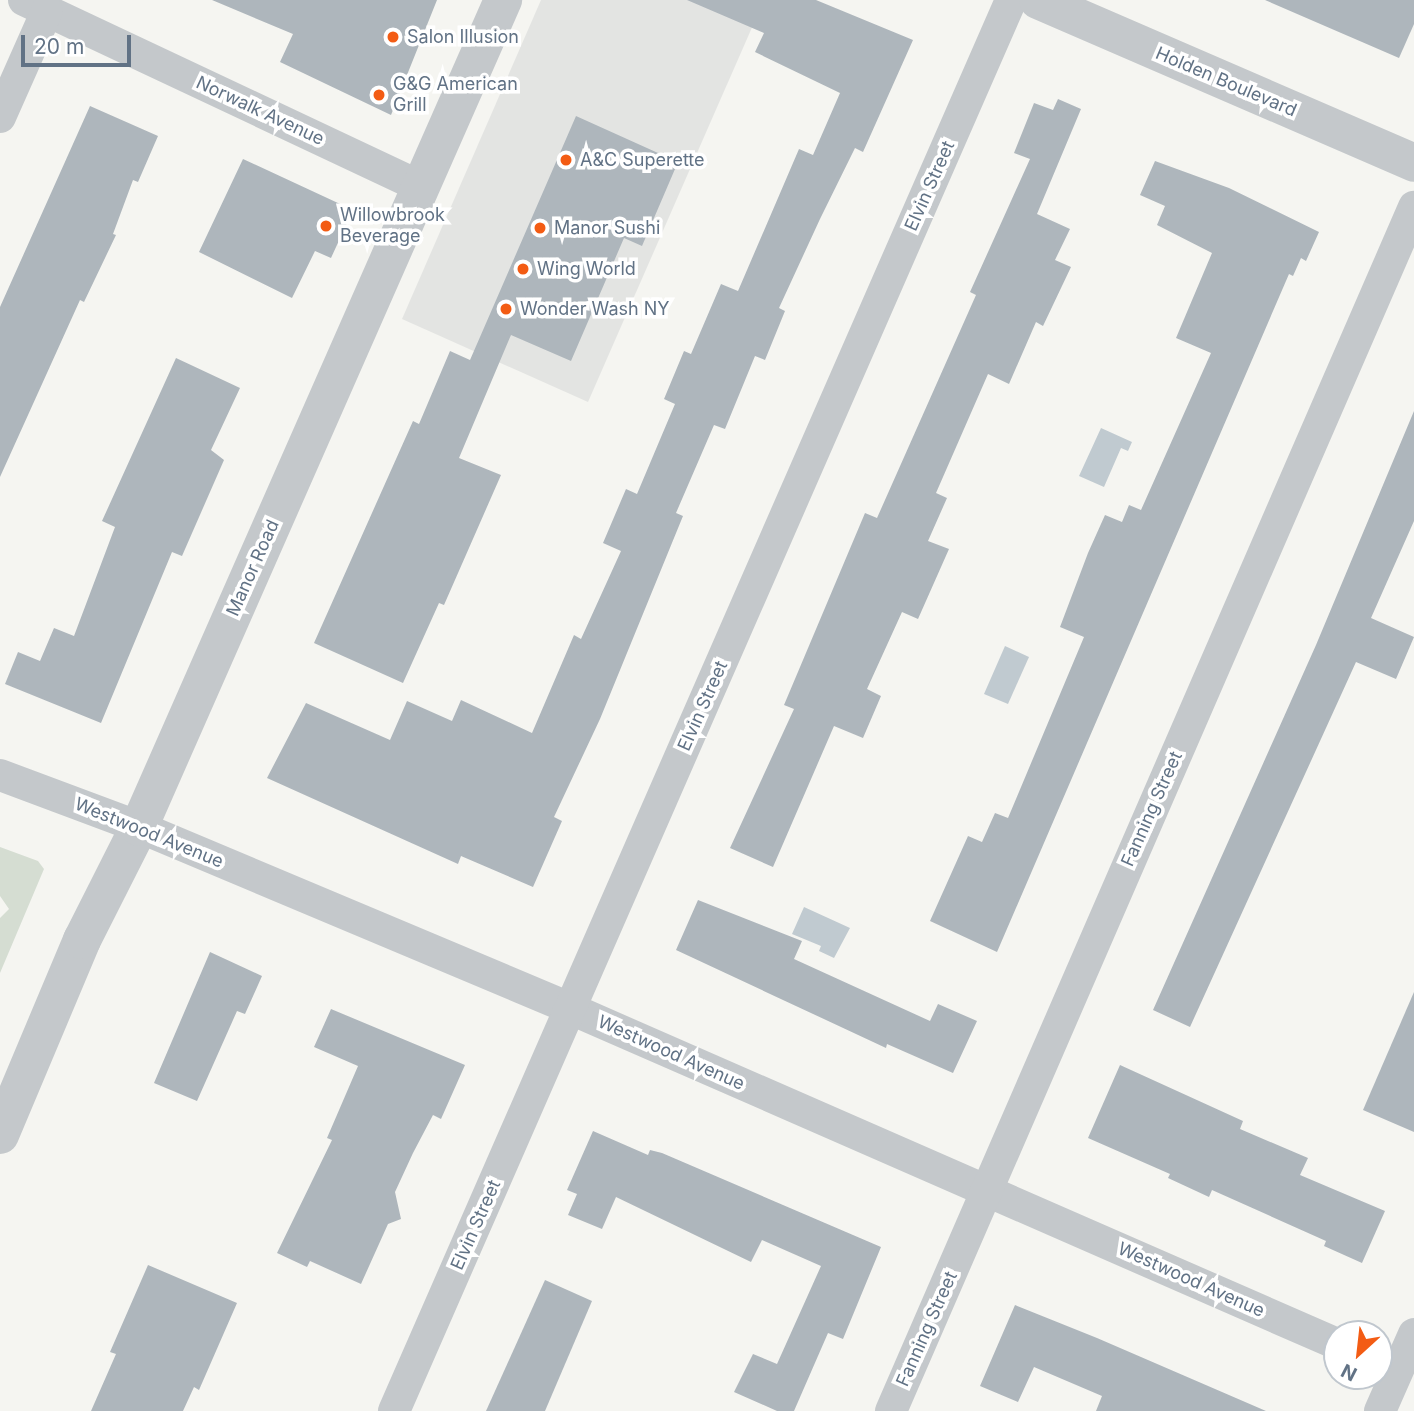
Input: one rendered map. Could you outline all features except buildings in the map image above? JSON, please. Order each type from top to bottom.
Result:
[{"type":"street","name":"Manor Road","points":[[0,1135],[82,940],[139,827],[503,0]]},
{"type":"street","name":"Elvin Street","points":[[394,1411],[1011,0]]},
{"type":"street","name":"Holden Boulevard","points":[[1038,0],[1414,163]]},
{"type":"street","name":"Norwalk Avenue","points":[[35,6],[421,187]]},
{"type":"street","points":[[0,117],[35,6]]},
{"type":"street","name":"Fanning Street","points":[[891,1411],[1414,207]]},
{"type":"street","name":"Westwood Avenue","points":[[0,775],[139,827],[571,1009],[1323,1338]]},
{"type":"street","points":[[1380,1411],[1414,1334]]},
{"type":"shaded area","points":[[541,0],[764,0],[588,402],[402,319]]},
{"type":"shaded area","points":[[1101,428],[1132,442],[1128,451],[1121,448],[1104,487],[1079,476]]},
{"type":"shaded area","points":[[1005,646],[1029,657],[1008,704],[984,694]]},
{"type":"shaded area","points":[[0,847],[38,861],[44,869],[0,973],[0,918],[9,909],[0,896]]},
{"type":"shaded area","points":[[804,907],[850,928],[834,958],[819,951],[821,946],[792,934]]},
{"type":"place","name":"Salon Illusion","points":[[393,37]]},
{"type":"place","name":"G&G American Grill","points":[[379,95]]},
{"type":"place","name":"A&C Superette","points":[[566,160]]},
{"type":"place","name":"Willowbrook Beverage","points":[[326,226]]},
{"type":"place","name":"Manor Sushi","points":[[540,228]]},
{"type":"place","name":"Wing World","points":[[523,269]]},
{"type":"place","name":"Wonder Wash NY","points":[[506,309]]}]
